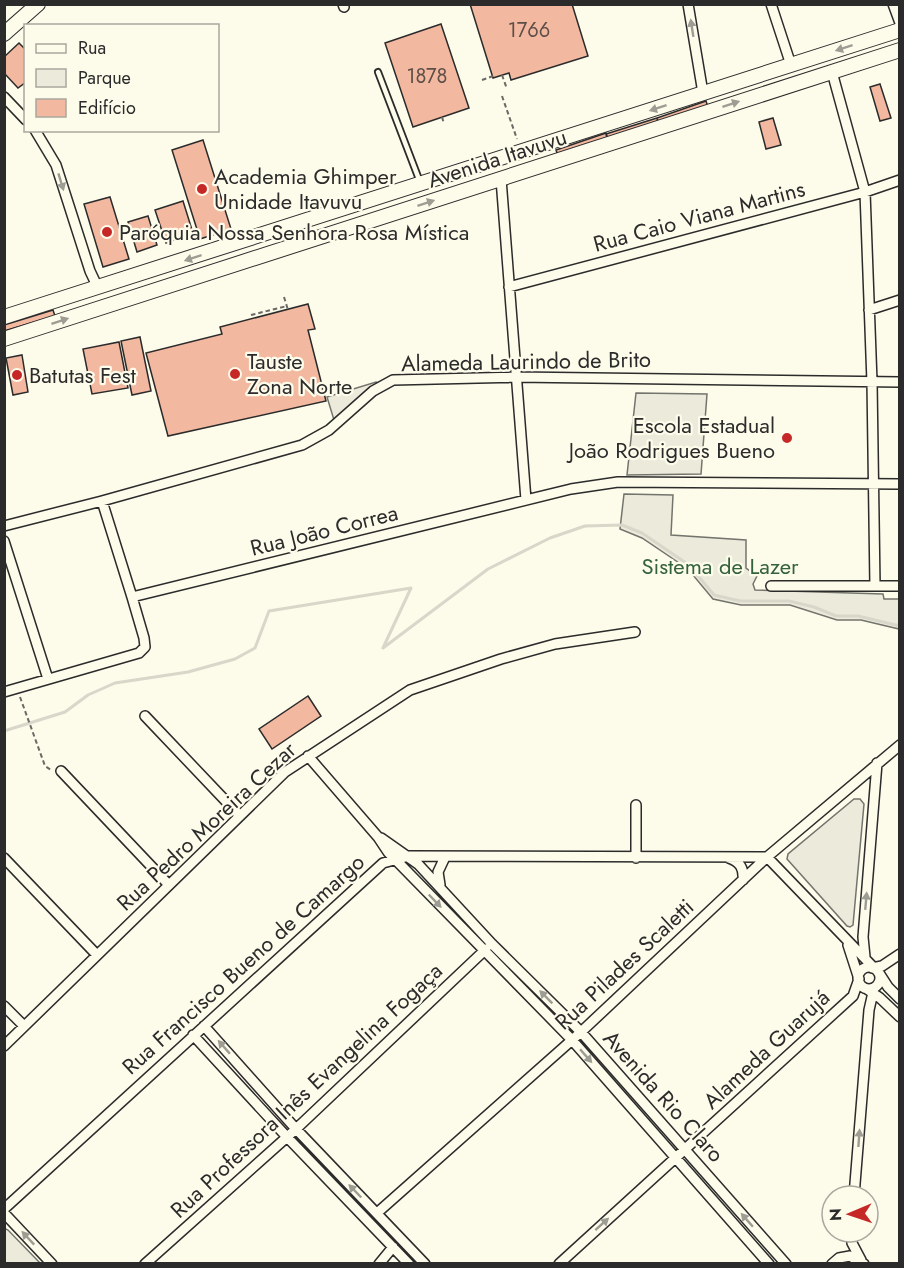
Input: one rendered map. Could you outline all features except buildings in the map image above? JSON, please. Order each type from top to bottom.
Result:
[{"type":"main road","points":[[4,34],[38,4]]},
{"type":"main road","name":"Avenida Itavuvu","points":[[4,317],[900,30]]},
{"type":"main road","name":"Avenida Itavuvu","points":[[4,339],[900,50]]},
{"type":"main road","points":[[98,288],[121,301]]},
{"type":"street","points":[[688,4],[703,93]]},
{"type":"street","points":[[771,4],[791,65]]},
{"type":"street","points":[[893,4],[900,23]]},
{"type":"street","points":[[832,72],[865,192],[872,382],[875,586]]},
{"type":"street","points":[[4,97],[24,118]]},
{"type":"street","points":[[36,132],[56,165],[84,253],[98,288]]},
{"type":"street","points":[[501,179],[526,500]]},
{"type":"street","name":"Rua Caio Viana Martins","points":[[509,287],[865,192],[900,180]]},
{"type":"street","points":[[869,310],[900,300]]},
{"type":"street","name":"Alameda Laurindo de Brito","points":[[4,526],[302,445],[329,430],[373,391],[393,380],[516,377],[900,382]]},
{"type":"street","name":"Rua João Correa","points":[[132,597],[571,489],[618,482],[900,484]]},
{"type":"street","points":[[4,692],[139,653],[145,647],[102,501]]},
{"type":"street","points":[[4,541],[48,679]]},
{"type":"street","points":[[771,586],[900,586]]},
{"type":"street","name":"Rua Pedro Moreira Cezar","points":[[4,1046],[285,772],[308,756],[410,690],[501,659],[555,644],[635,632]]},
{"type":"street","points":[[145,716],[240,816]]},
{"type":"street","name":"Rua Pilades Scaletti","points":[[377,1212],[581,1032],[767,857],[900,745]]},
{"type":"street","name":"Avenida Rio Claro","points":[[308,756],[395,859],[572,1040],[769,1263]]},
{"type":"street","points":[[866,959],[862,947],[877,763]]},
{"type":"street","points":[[61,771],[169,885]]},
{"type":"street","points":[[857,780],[866,779],[875,791]]},
{"type":"street","points":[[636,805],[636,858]]},
{"type":"street","name":"Avenida Rio Claro","points":[[378,837],[409,856],[441,887],[492,944],[581,1032],[786,1263]]},
{"type":"street","name":"Rua Francisco Bueno de Camargo","points":[[4,1211],[193,1035],[383,863],[409,856],[767,857]]},
{"type":"street","points":[[441,887],[438,872],[445,857]]},
{"type":"street","points":[[727,857],[741,866],[743,880]]},
{"type":"street","points":[[767,857],[866,959],[900,999]]},
{"type":"street","points":[[4,858],[97,955]]},
{"type":"street","points":[[842,935],[853,956],[861,985],[871,989],[900,1017]]},
{"type":"street","name":"Rua Professora Inês Evangelina Fogaça","points":[[145,1263],[296,1129],[492,944]]},
{"type":"street","points":[[859,979],[863,970],[875,969],[889,963],[900,954]]},
{"type":"street","points":[[855,1184],[871,989],[880,979],[875,969]]},
{"type":"street","name":"Alameda Guarujá","points":[[559,1263],[853,996],[859,979]]},
{"type":"street","points":[[4,1006],[24,1026]]},
{"type":"street","points":[[204,1026],[296,1129],[425,1263]]},
{"type":"street","points":[[193,1035],[286,1136],[409,1263]]},
{"type":"street","points":[[4,1211],[52,1263]]},
{"type":"street","points":[[853,1244],[862,1262]]},
{"type":"street","points":[[380,1263],[393,1247]]},
{"type":"street","points":[[832,1263],[846,1256],[862,1262]]},
{"type":"lane","points":[[378,72],[421,184]]},
{"type":"path","points":[[502,75],[507,89]]},
{"type":"path","points":[[482,80],[493,76]]},
{"type":"path","points":[[502,96],[522,152]]},
{"type":"path","points":[[442,117],[444,124]]},
{"type":"path","points":[[251,315],[287,308],[284,297]]},
{"type":"path","points":[[17,688],[45,766],[51,771],[61,771]]},
{"type":"green space","points":[[378,383],[334,420],[327,397]]},
{"type":"green space","points":[[636,393],[707,394],[701,474],[627,475]]},
{"type":"green space","name":"Sistema de Lazer","points":[[624,494],[673,495],[671,535],[746,540],[746,568],[757,576],[753,584],[755,590],[883,594],[884,599],[899,599],[899,629],[861,620],[837,620],[790,605],[741,605],[713,599],[688,569],[642,538],[620,529]]},
{"type":"green space","points":[[854,799],[860,799],[864,804],[853,925],[850,927],[787,859],[788,854]]},
{"type":"green space","points":[[4,1228],[8,1230],[40,1263],[5,1263]]},
{"type":"waterway","points":[[4,731],[65,712],[88,695],[115,683],[188,672],[235,659],[255,648],[269,611],[411,588],[383,648],[488,569],[550,538],[585,526],[622,525],[642,533],[689,565],[714,595],[740,601],[789,601],[814,607],[836,616],[858,616],[900,626]]},
{"type":"place","name":"Academia Ghimper Unidade Itavuvu","points":[[202,189]]},
{"type":"place","name":"Paróquia Nossa Senhora Rosa Mística","points":[[107,232]]},
{"type":"place","name":"Tauste Zona Norte","points":[[235,374]]},
{"type":"place","name":"Batutas Fest","points":[[17,375]]},
{"type":"place","name":"Escola Estadual João Rodrigues Bueno","points":[[787,438]]}]
